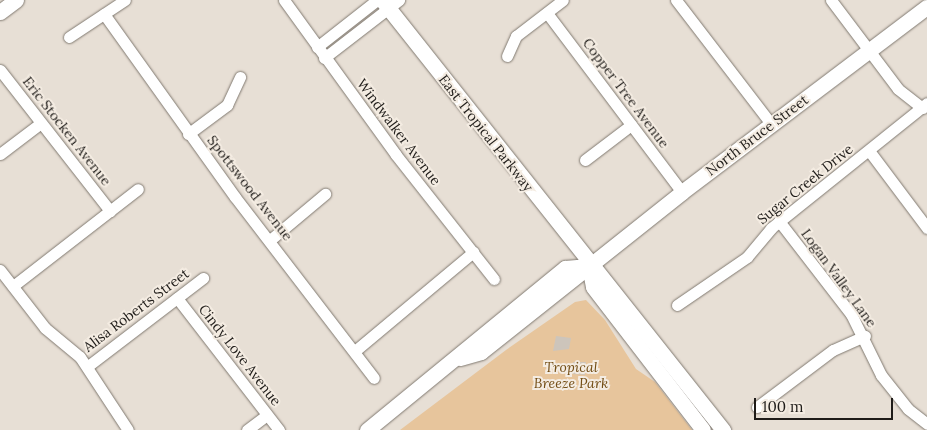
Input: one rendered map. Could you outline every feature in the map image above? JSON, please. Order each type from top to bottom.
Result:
[{"type":"main road","points":[[0,12],[16,0]]},
{"type":"main road","name":"East Tropical Parkway","points":[[387,2],[589,266],[604,276],[723,430]]},
{"type":"main road","name":"North Bruce Street","points":[[589,266],[682,192],[927,7]]},
{"type":"main road","points":[[367,430],[460,358],[470,341],[565,268],[589,266]]},
{"type":"main road","name":"East Tropical Parkway","points":[[589,266],[593,287],[703,430]]},
{"type":"street","points":[[69,37],[126,0]]},
{"type":"street","name":"Windwalker Avenue","points":[[284,0],[324,58],[494,279]]},
{"type":"street","points":[[507,56],[516,36],[563,0]]},
{"type":"street","points":[[676,0],[771,124]]},
{"type":"street","points":[[831,0],[898,89],[924,105]]},
{"type":"street","points":[[317,47],[387,2]]},
{"type":"street","points":[[324,58],[387,2]]},
{"type":"street","name":"Copper Tree Avenue","points":[[546,13],[682,192]]},
{"type":"street","name":"Spottswood Avenue","points":[[104,14],[188,134],[356,350],[374,378]]},
{"type":"street","name":"Eric Stocken Avenue","points":[[0,70],[110,211]]},
{"type":"street","points":[[188,134],[227,105],[240,77]]},
{"type":"street","name":"Sugar Creek Drive","points":[[677,305],[747,257],[779,221],[870,152],[924,105]]},
{"type":"street","points":[[0,154],[41,122]]},
{"type":"street","points":[[585,160],[631,125]]},
{"type":"street","points":[[870,152],[927,228]]},
{"type":"street","points":[[13,286],[138,189]]},
{"type":"street","points":[[270,240],[325,194]]},
{"type":"street","name":"Logan Valley Lane","points":[[779,221],[865,336],[880,375],[908,409],[927,424]]},
{"type":"street","points":[[356,350],[473,252]]},
{"type":"street","points":[[0,270],[45,328],[88,366],[128,430]]},
{"type":"street","name":"Alisa Roberts Street","points":[[88,366],[203,278]]},
{"type":"street","name":"Cindy Love Avenue","points":[[177,298],[279,430]]},
{"type":"street","points":[[757,407],[833,350],[865,336]]},
{"type":"street","points":[[247,430],[267,415]]},
{"type":"green space","name":"Tropical Breeze Park","points":[[586,300],[605,320],[636,369],[655,382],[692,430],[400,430],[506,350],[575,302]]},
{"type":"building","points":[[556,336],[571,338],[569,349],[553,351]]},
{"type":"building","points":[[573,362],[586,362],[585,375],[573,374]]}]
